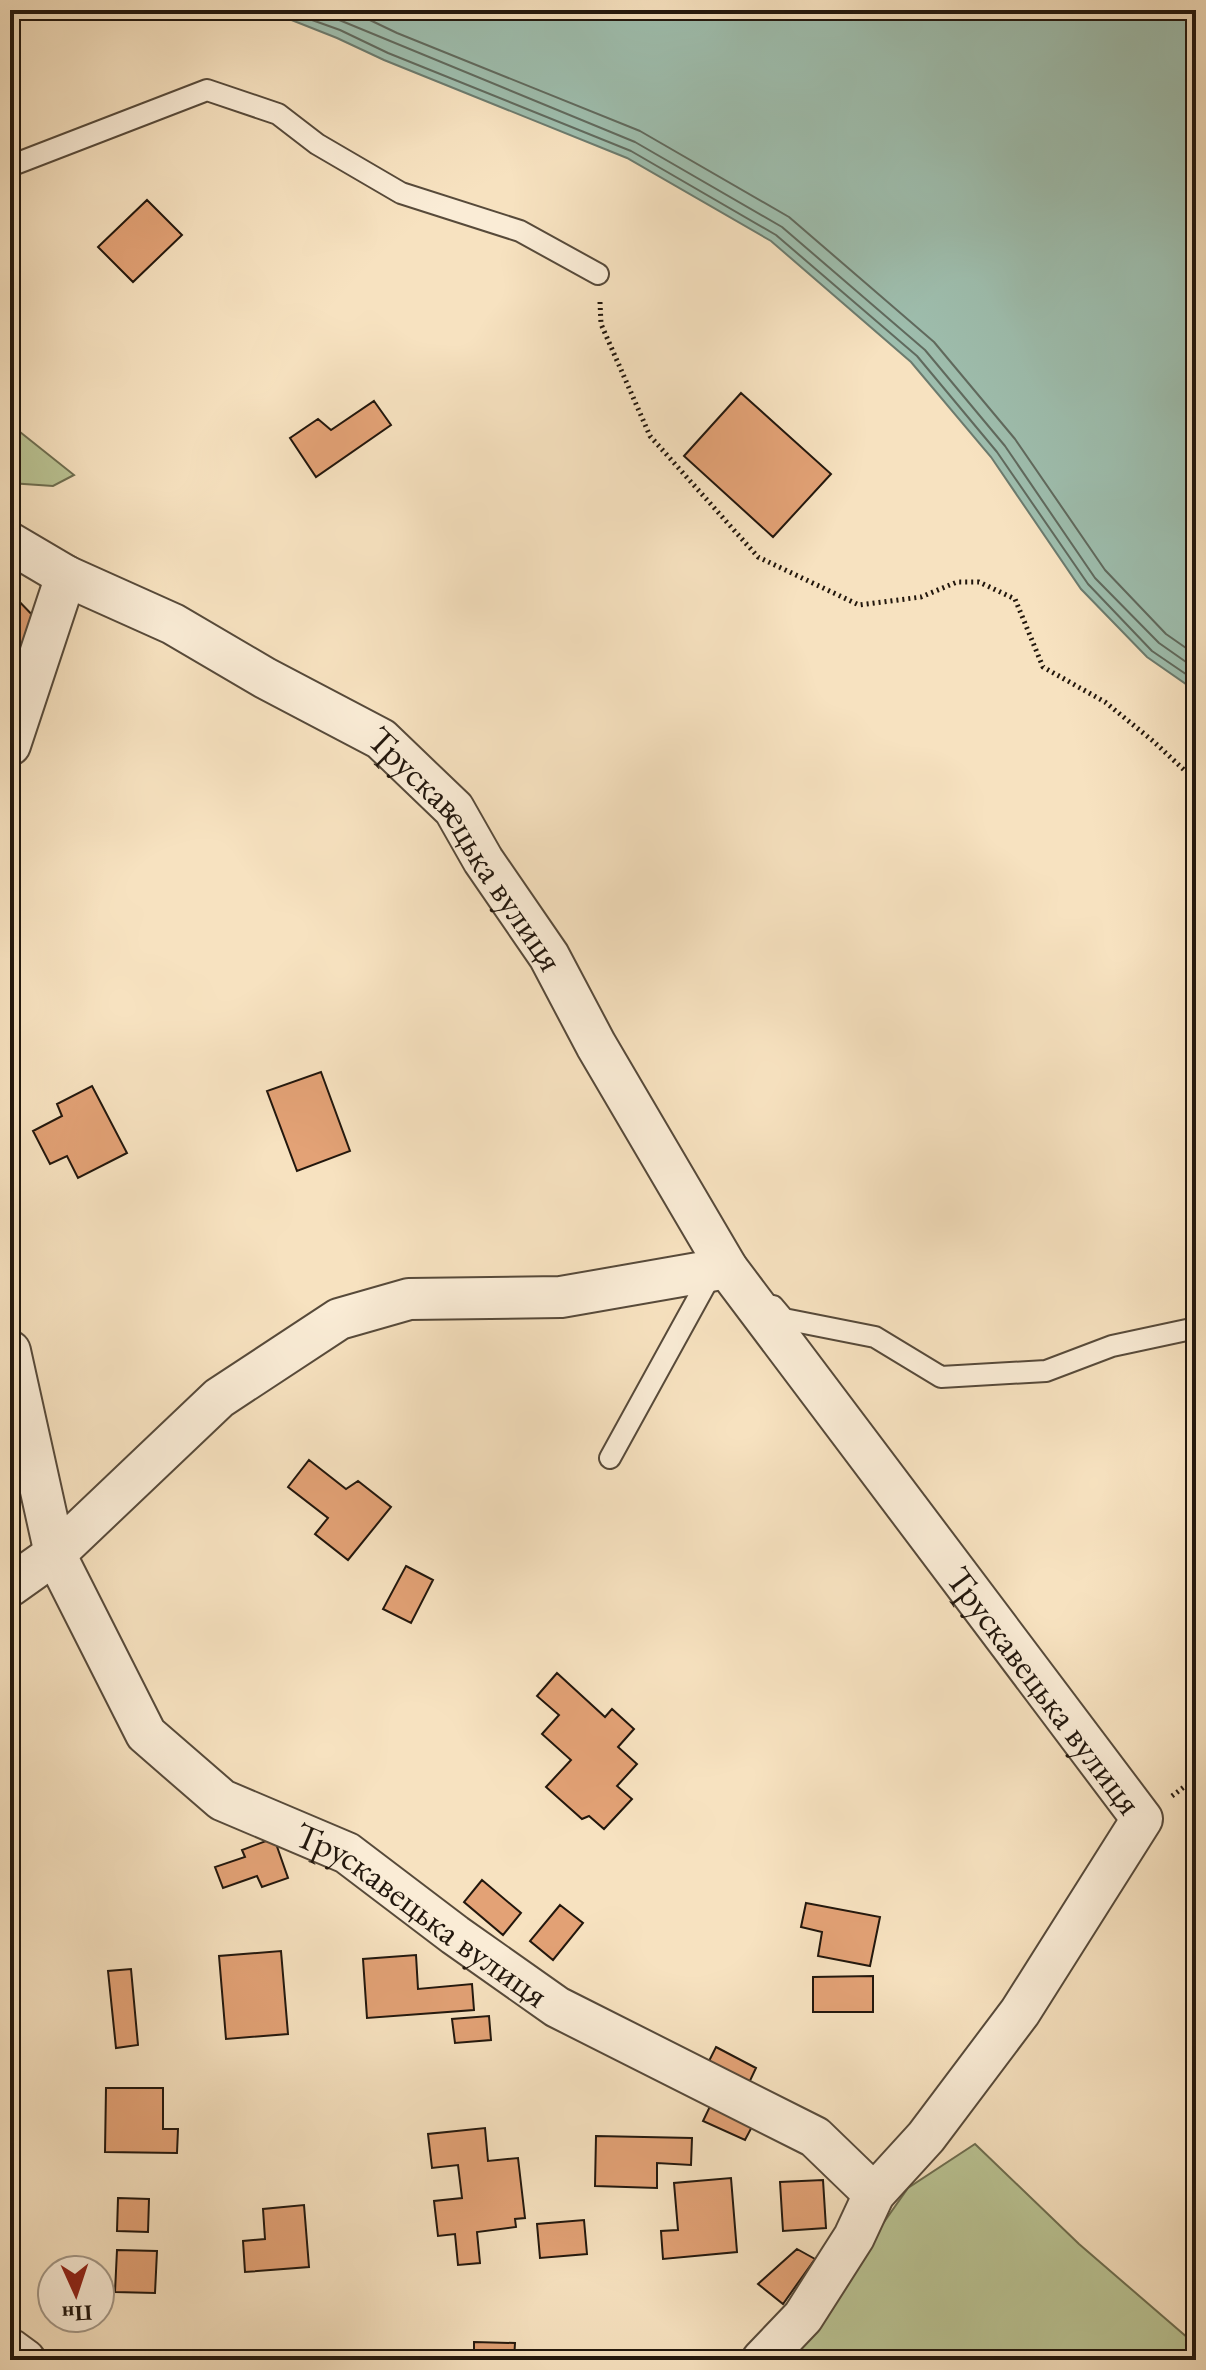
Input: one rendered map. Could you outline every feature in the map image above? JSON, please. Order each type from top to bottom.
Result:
[{"type":"street","name":"Трускавецька вулиця","points":[[10,543],[66,576],[173,624],[265,678],[381,739],[454,809],[483,860],[549,956],[720,1270],[1142,1819],[1020,2012],[926,2137],[874,2194],[854,2237],[803,2317],[765,2359]]},
{"type":"street","points":[[10,745],[66,576]]},
{"type":"street","points":[[10,1586],[55,1554],[219,1398],[339,1319],[409,1299],[561,1297],[720,1270]]},
{"type":"street","name":"Трускавецька вулиця","points":[[10,1351],[55,1554],[146,1734],[222,1800],[347,1853],[557,2007],[815,2137],[874,2194]]},
{"type":"street","points":[[10,2349],[25,2360]]},
{"type":"lane","points":[[10,166],[207,90],[278,114],[317,144],[401,193],[520,231],[598,274]]},
{"type":"lane","points":[[610,1458],[720,1270],[755,1286],[784,1319],[875,1337],[941,1377],[1046,1371],[1112,1346],[1196,1328]]},
{"type":"path","points":[[598,274],[601,324],[650,436],[758,557],[859,605],[921,597],[957,582],[979,582],[1015,599],[1043,667],[1105,702],[1196,781]]},
{"type":"green space","points":[[10,424],[74,475],[53,486],[10,483]]},
{"type":"green space","points":[[975,2144],[1079,2244],[1196,2345],[1196,2360],[798,2360],[794,2350],[908,2188]]},
{"type":"water","points":[[253,10],[1196,10],[1196,691],[1147,657],[1081,589],[991,457],[911,362],[771,241],[627,158],[289,19]]},
{"type":"building","points":[[147,200],[182,235],[133,282],[98,247]]},
{"type":"building","points":[[741,393],[831,474],[773,537],[684,456]]},
{"type":"building","points":[[374,401],[391,425],[316,477],[290,438],[318,419],[331,430]]},
{"type":"building","points":[[10,592],[43,626],[20,649],[10,638]]},
{"type":"building","points":[[321,1072],[350,1151],[297,1171],[267,1091]]},
{"type":"building","points":[[92,1086],[127,1153],[78,1178],[67,1156],[50,1164],[33,1131],[62,1116],[57,1104]]},
{"type":"building","points":[[309,1460],[346,1489],[358,1481],[391,1507],[348,1560],[315,1534],[328,1518],[288,1487]]},
{"type":"building","points":[[406,1566],[433,1580],[411,1623],[383,1609]]},
{"type":"building","points":[[557,1673],[605,1717],[612,1709],[634,1729],[618,1747],[637,1764],[617,1786],[632,1799],[604,1829],[589,1816],[582,1819],[546,1787],[571,1760],[542,1734],[559,1715],[537,1696]]},
{"type":"building","points":[[274,1838],[288,1878],[262,1887],[257,1876],[223,1888],[215,1867],[245,1857],[242,1850]]},
{"type":"building","points":[[482,1880],[521,1913],[503,1935],[464,1902]]},
{"type":"building","points":[[806,1903],[880,1917],[870,1966],[818,1956],[822,1932],[801,1927]]},
{"type":"building","points":[[560,1905],[583,1923],[553,1960],[530,1941]]},
{"type":"building","points":[[281,1951],[288,2034],[226,2039],[219,1956]]},
{"type":"building","points":[[416,1955],[418,1989],[472,1984],[474,2010],[367,2018],[363,1959]]},
{"type":"building","points":[[131,1969],[138,2045],[116,2048],[108,1971]]},
{"type":"building","points":[[873,1976],[873,2012],[813,2012],[813,1977]]},
{"type":"building","points":[[489,2016],[491,2040],[455,2043],[452,2019]]},
{"type":"building","points":[[716,2047],[756,2068],[748,2085],[707,2065]]},
{"type":"building","points":[[106,2088],[163,2088],[163,2129],[178,2129],[177,2153],[105,2152]]},
{"type":"building","points":[[713,2100],[755,2121],[745,2140],[703,2121]]},
{"type":"building","points":[[485,2128],[488,2161],[518,2158],[525,2218],[515,2219],[516,2227],[477,2232],[480,2263],[458,2265],[455,2234],[438,2236],[434,2201],[462,2198],[458,2165],[432,2168],[428,2134]]},
{"type":"building","points":[[596,2136],[692,2138],[691,2165],[657,2163],[657,2188],[595,2186]]},
{"type":"building","points":[[731,2178],[737,2252],[663,2259],[661,2231],[678,2230],[674,2183]]},
{"type":"building","points":[[823,2180],[826,2228],[783,2231],[780,2182]]},
{"type":"building","points":[[118,2198],[149,2199],[148,2232],[117,2231]]},
{"type":"building","points":[[304,2205],[309,2267],[245,2272],[243,2241],[265,2239],[263,2209]]},
{"type":"building","points":[[584,2220],[587,2254],[540,2258],[537,2224]]},
{"type":"building","points":[[797,2249],[815,2259],[783,2304],[758,2284]]},
{"type":"building","points":[[117,2250],[157,2251],[155,2293],[116,2292]]},
{"type":"building","points":[[474,2342],[515,2343],[514,2360],[474,2360]]}]
